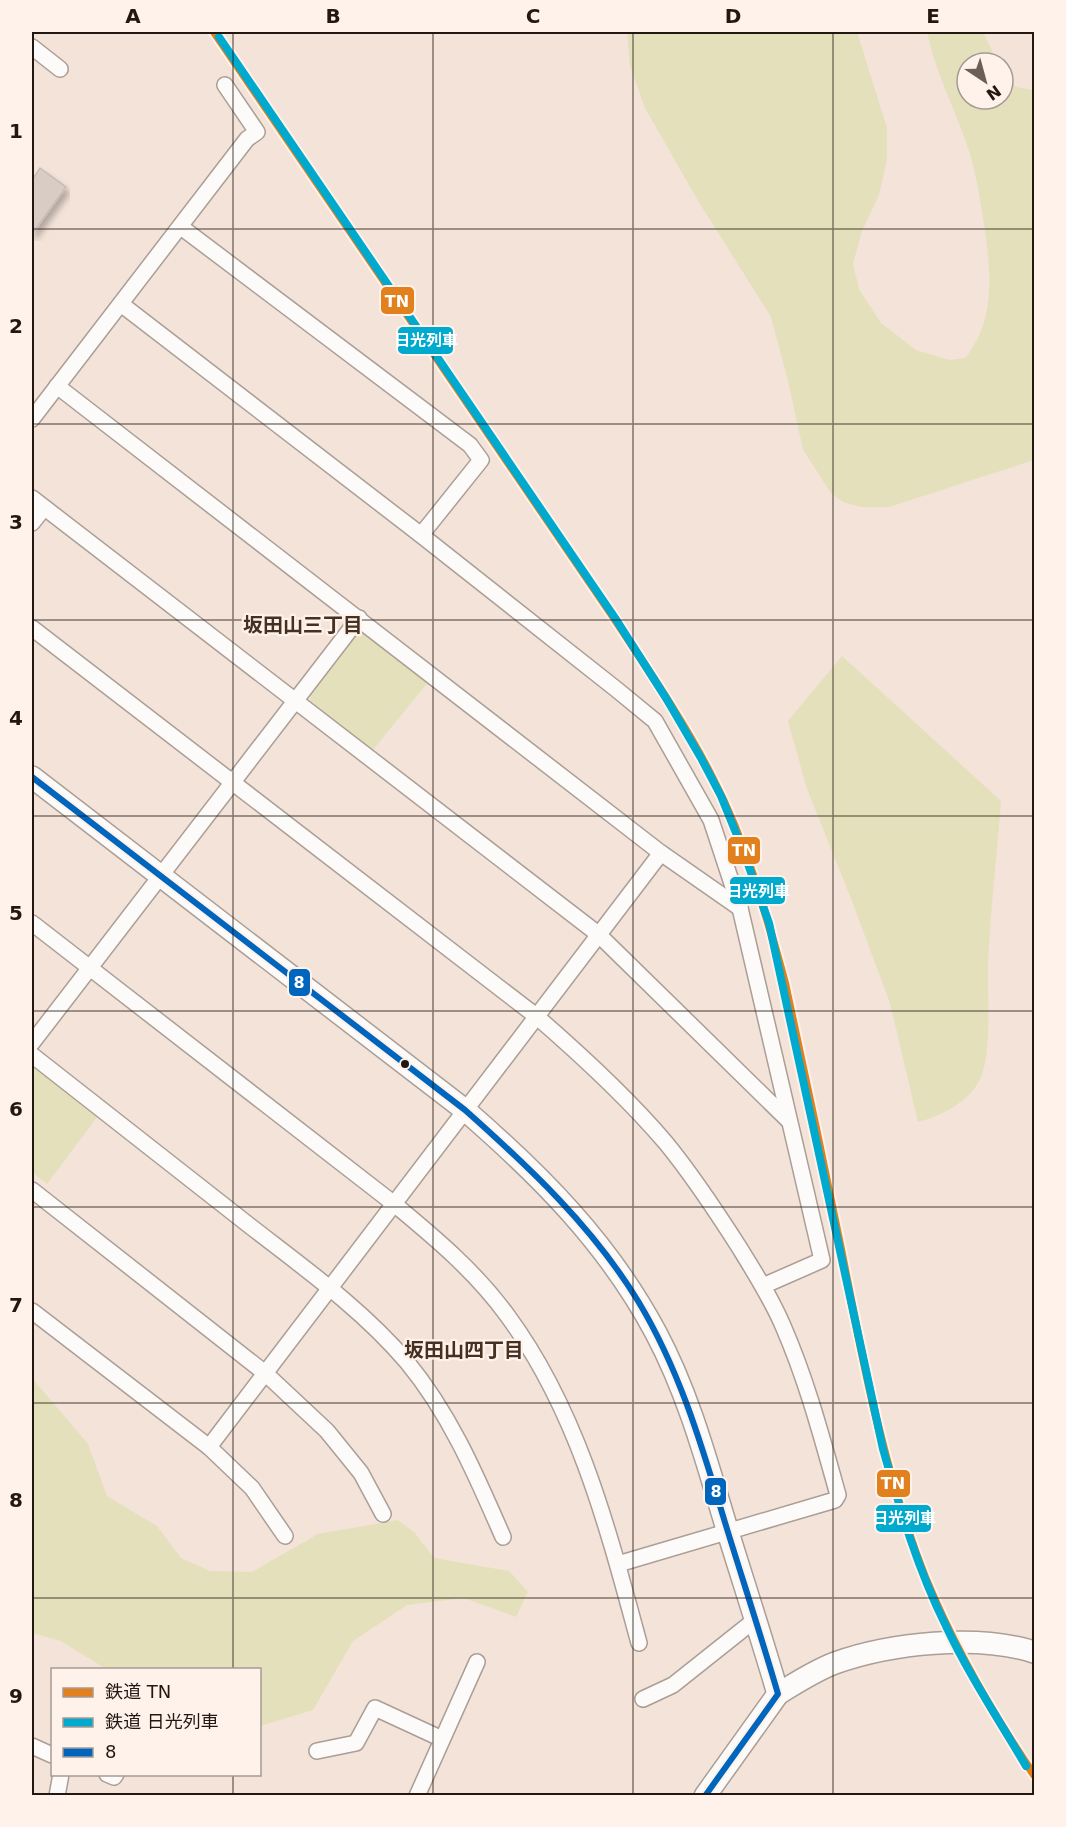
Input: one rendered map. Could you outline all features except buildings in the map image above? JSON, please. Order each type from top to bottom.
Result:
[{"type":"street","points":[[32,47],[60,69]]},
{"type":"street","points":[[32,419],[247,139],[257,132],[225,85]]},
{"type":"street","points":[[181,227],[470,445],[481,460],[421,535]]},
{"type":"street","points":[[121,304],[421,535],[655,721],[711,820],[740,908],[822,1260],[763,1286]]},
{"type":"street","points":[[57,386],[661,852],[740,908]]},
{"type":"street","points":[[32,498],[598,934],[788,1120]]},
{"type":"street","points":[[32,523],[44,508]]},
{"type":"street","points":[[32,1043],[359,618]]},
{"type":"street","points":[[32,628],[536,1016],[576,1051],[665,1143],[713,1206],[763,1286],[783,1325],[816,1416],[838,1495],[835,1500],[618,1564]]},
{"type":"street","points":[[32,777],[465,1110],[530,1168],[591,1236],[656,1333],[682,1391],[756,1618],[778,1694]]},
{"type":"street","points":[[209,1447],[661,852]]},
{"type":"street","points":[[32,923],[393,1203],[440,1242],[476,1277],[507,1315],[536,1360],[563,1409],[584,1462],[618,1564],[639,1642]]},
{"type":"street","points":[[32,1055],[330,1288],[386,1339],[408,1364],[449,1422],[467,1454],[503,1537]]},
{"type":"street","points":[[32,1190],[265,1373],[327,1431],[361,1473],[383,1514]]},
{"type":"street","points":[[32,1311],[209,1447],[252,1488],[285,1536]]},
{"type":"street","points":[[644,1699],[674,1685],[756,1618]]},
{"type":"street","points":[[705,1796],[778,1694],[805,1677],[834,1664],[869,1653],[940,1642],[1014,1645],[1035,1652]]},
{"type":"street","points":[[417,1796],[477,1662]]},
{"type":"street","points":[[316,1751],[356,1743],[375,1708],[442,1739]]},
{"type":"street","points":[[32,1746],[51,1755]]},
{"type":"street","points":[[57,1796],[61,1776]]},
{"type":"shaded area","points":[[627,32],[857,32],[887,128],[887,160],[879,195],[862,231],[853,264],[859,289],[881,323],[916,350],[949,360],[965,358],[976,343],[983,326],[989,290],[988,253],[977,181],[927,32],[983,32],[992,51],[955,51],[955,111],[1015,111],[1015,86],[1034,90],[1034,460],[889,507],[861,507],[843,502],[831,493],[803,450],[771,317],[697,199],[645,108],[630,66]]},
{"type":"shaded area","points":[[363,632],[429,681],[372,751],[314,706],[310,693],[353,638]]},
{"type":"shaded area","points":[[842,656],[1001,801],[989,945],[988,1026],[983,1072],[973,1090],[960,1103],[918,1122],[890,1003],[807,789],[788,721]]},
{"type":"shaded area","points":[[32,1063],[100,1113],[47,1184],[32,1172]]},
{"type":"shaded area","points":[[32,1378],[88,1444],[107,1496],[157,1526],[181,1558],[210,1571],[252,1572],[318,1534],[398,1520],[414,1532],[434,1558],[509,1571],[528,1592],[516,1617],[464,1598],[407,1605],[353,1641],[313,1710],[261,1726],[261,1668],[104,1668],[61,1641],[32,1633]]},
{"type":"rail line","name":"TN","points":[[214,32],[614,618],[678,716],[724,802],[754,878],[785,983],[866,1374],[897,1497],[925,1577],[948,1629],[988,1703],[1034,1775]]},
{"type":"rail line","name":"日光列車","points":[[219,37],[615,618],[666,698],[721,796],[769,923],[883,1449],[903,1517],[936,1605],[955,1644],[1026,1766]]},
{"type":"transit line","name":"8","points":[[32,777],[465,1110],[559,1199],[601,1248],[638,1301],[667,1355],[690,1412],[778,1694],[705,1796]]},
{"type":"district","name":"坂田山三丁目","points":[[303,625]]},
{"type":"district","name":"坂田山四丁目","points":[[464,1350]]}]
